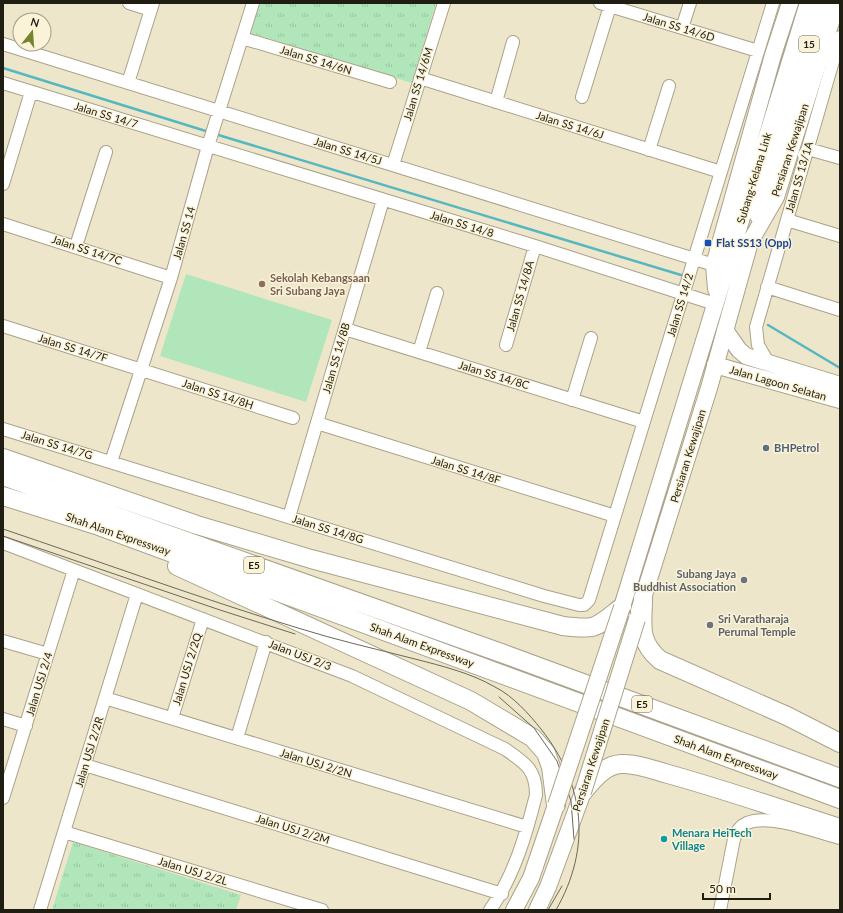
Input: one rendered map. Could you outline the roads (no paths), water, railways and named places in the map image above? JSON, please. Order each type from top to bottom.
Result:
[{"type":"highway","points":[[3,458],[197,525],[311,559],[563,626],[588,629],[598,626],[622,607]]},
{"type":"highway","name":"Shah Alam Expressway","points":[[3,476],[504,654],[840,778]]},
{"type":"highway","name":"Shah Alam Expressway","points":[[3,496],[99,526],[840,799]]},
{"type":"highway","points":[[99,526],[144,550],[471,701],[533,738],[546,753],[551,767],[556,805]]},
{"type":"highway","points":[[643,598],[643,638],[650,652],[660,660],[787,716],[840,743]]},
{"type":"highway","points":[[583,792],[595,778],[606,769],[620,764],[633,765],[682,778],[840,828]]},
{"type":"main road","name":"Persiaran Kewajipan","points":[[514,910],[531,878],[622,607],[716,301],[714,265],[771,62],[790,3]]},
{"type":"main road","name":"15","points":[[790,83],[808,3]]},
{"type":"main road","name":"15","points":[[790,83],[821,3]]},
{"type":"main road","name":"Persiaran Kewajipan","points":[[537,910],[556,867],[583,792],[715,365],[750,242],[776,197],[837,3]]},
{"type":"main road","name":"Subang-Kelana Link","points":[[750,242],[790,83]]},
{"type":"main road","name":"Subang-Kelana Link","points":[[716,301],[790,83]]},
{"type":"main road","name":"Jalan Lagoon Selatan","points":[[725,330],[739,350],[746,356],[840,385]]},
{"type":"main road","name":"Jalan Lagoon Selatan","points":[[715,365],[840,400]]},
{"type":"street","points":[[128,83],[152,6],[129,3]]},
{"type":"street","name":"Jalan SS 14","points":[[111,462],[171,278],[252,3]]},
{"type":"street","name":"Jalan SS 14/6M","points":[[393,165],[444,3]]},
{"type":"street","points":[[682,28],[690,3]]},
{"type":"street","name":"Jalan SS 14/2","points":[[544,596],[579,605],[584,605],[589,600],[773,3]]},
{"type":"street","points":[[582,97],[605,4]]},
{"type":"street","name":"Jalan SS 14/6D","points":[[605,4],[758,51]]},
{"type":"street","name":"Jalan SS 14/6N","points":[[242,38],[390,82]]},
{"type":"street","name":"Jalan SS 13/1A","points":[[769,364],[758,345],[756,337],[758,316],[808,149],[834,77],[840,38]]},
{"type":"street","points":[[496,102],[513,42]]},
{"type":"street","name":"Jalan SS 14/5J","points":[[3,44],[714,265]]},
{"type":"street","name":"Jalan SS 14/6J","points":[[420,78],[720,172]]},
{"type":"street","name":"Jalan SS 14/7","points":[[3,84],[211,138]]},
{"type":"street","points":[[649,150],[669,86]]},
{"type":"street","points":[[3,184],[31,92]]},
{"type":"street","name":"Jalan SS 14/8","points":[[211,138],[383,200],[683,293],[716,301]]},
{"type":"street","points":[[776,197],[808,149],[840,158]]},
{"type":"street","points":[[76,246],[106,152]]},
{"type":"street","name":"Jalan SS 14/8B","points":[[289,517],[383,200]]},
{"type":"street","points":[[787,220],[840,236]]},
{"type":"street","name":"Jalan SS 14/7C","points":[[3,224],[76,246],[171,278]]},
{"type":"street","name":"Jalan SS 14/8A","points":[[506,345],[535,246]]},
{"type":"street","points":[[767,287],[840,310]]},
{"type":"street","points":[[419,352],[437,293]]},
{"type":"street","name":"Jalan SS 14/7F","points":[[3,326],[142,369]]},
{"type":"street","name":"Jalan SS 14/8C","points":[[345,329],[644,422]]},
{"type":"street","points":[[572,400],[590,338]]},
{"type":"street","name":"Jalan SS 14/8H","points":[[142,369],[293,418]]},
{"type":"street","name":"Jalan SS 14/8F","points":[[317,423],[614,516]]},
{"type":"street","name":"Jalan SS 14/7G","points":[[3,429],[111,462]]},
{"type":"street","name":"Jalan SS 14/8G","points":[[111,462],[544,596]]},
{"type":"street","name":"Jalan USJ 2/3","points":[[3,543],[352,676],[406,700],[505,749],[525,762],[532,772],[536,786],[536,795],[516,860],[502,894],[490,910]]},
{"type":"street","name":"Jalan USJ 2/4","points":[[3,797],[74,570]]},
{"type":"street","name":"Jalan USJ 2/2R","points":[[40,910],[137,594]]},
{"type":"street","name":"Jalan USJ 2/2Q","points":[[172,718],[203,619]]},
{"type":"street","points":[[3,641],[48,654]]},
{"type":"street","points":[[237,738],[266,642]]},
{"type":"street","name":"Jalan USJ 2/2N","points":[[106,698],[527,828]]},
{"type":"street","points":[[3,719],[26,726]]},
{"type":"street","name":"Jalan USJ 2/2M","points":[[85,765],[502,894]]},
{"type":"street","points":[[720,910],[734,839],[737,830],[746,823],[757,820],[776,821],[840,838]]},
{"type":"street","name":"Jalan USJ 2/2L","points":[[64,832],[322,910]]},
{"type":"waterway","points":[[3,68],[209,132]]},
{"type":"waterway","points":[[215,134],[681,275]]},
{"type":"waterway","points":[[768,325],[840,368]]},
{"type":"tram line","points":[[3,529],[261,616],[327,636],[456,670],[486,682],[508,695],[531,717],[556,750],[567,772],[575,794],[579,840],[575,863],[567,886],[556,910]]},
{"type":"tram line","points":[[3,536],[295,634]]},
{"type":"tram line","points":[[499,697],[534,728],[557,761],[571,801],[574,839]]},
{"type":"tram line","points":[[548,910],[562,886]]},
{"type":"place","name":"Flat SS13 (Opp)","points":[[708,243]]},
{"type":"place","name":"Sekolah Kebangsaan Sri Subang Jaya","points":[[262,284]]},
{"type":"place","name":"BHPetrol","points":[[766,448]]},
{"type":"place","name":"Subang Jaya Buddhist Association","points":[[744,580]]},
{"type":"place","name":"Sri Varatharaja Perumal Temple","points":[[710,625]]},
{"type":"place","name":"Menara HeiTech Village","points":[[664,839]]}]
